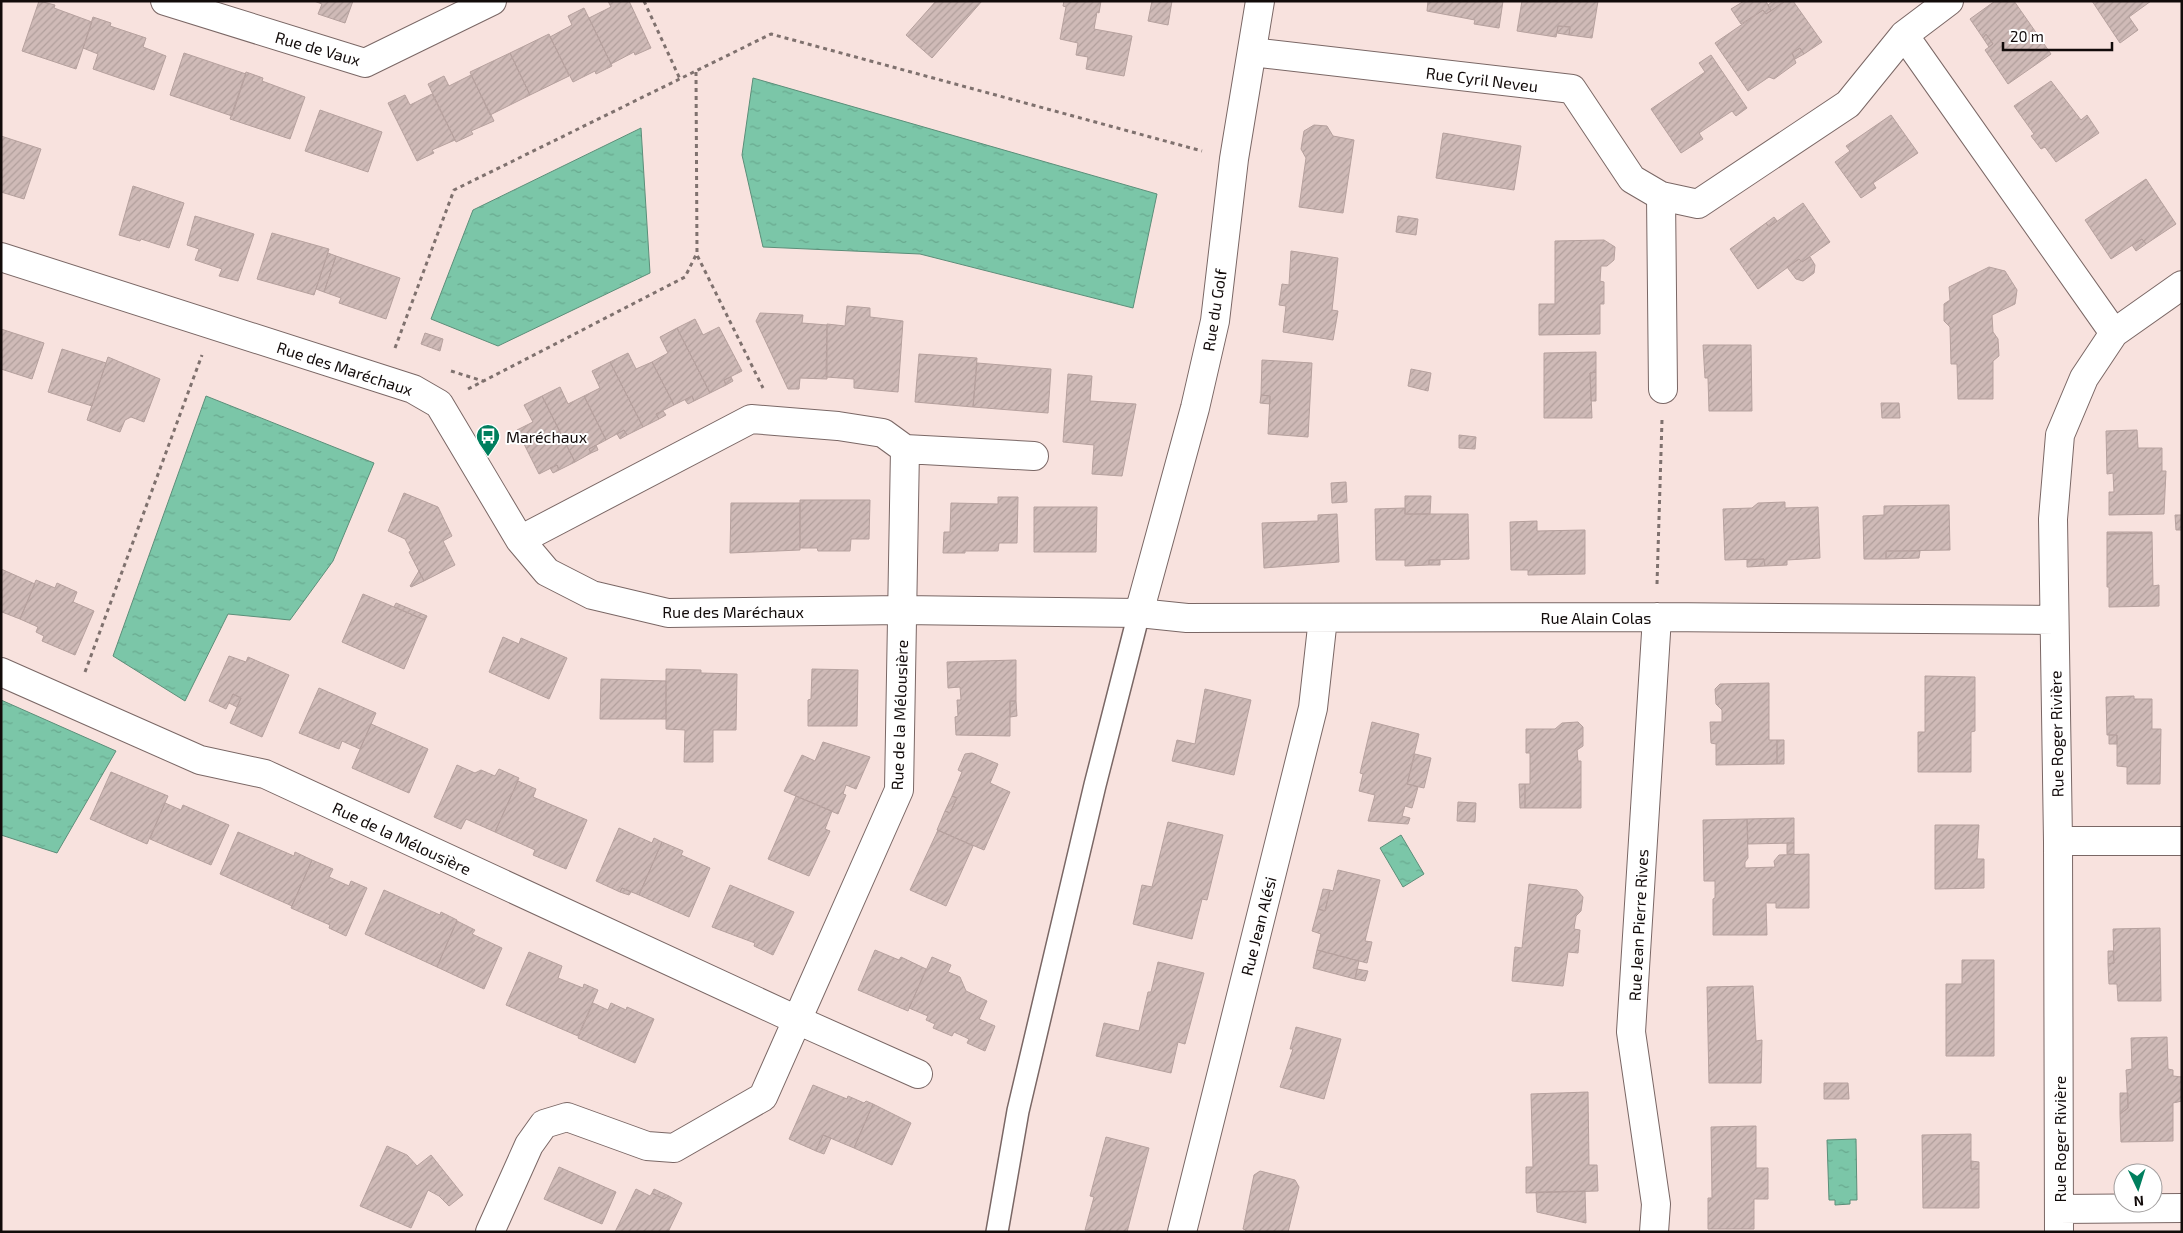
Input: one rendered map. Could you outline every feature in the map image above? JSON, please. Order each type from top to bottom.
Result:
[{"type":"street","name":"Rue de Vaux","points":[[165,1],[365,64],[492,1]]},
{"type":"street","name":"Rue du Golf","points":[[1139,613],[1195,408],[1215,321],[1234,159],[1260,1]]},
{"type":"street","name":"Rue Cyril Neveu","points":[[1252,52],[1572,89],[1632,178],[1661,196],[1698,204],[1848,104],[1904,35],[1950,1]]},
{"type":"street","points":[[1904,35],[2114,333]]},
{"type":"street","points":[[1661,196],[1663,389]]},
{"type":"street","name":"Rue des Maréchaux","points":[[1,258],[413,388],[440,404],[520,540],[547,572],[592,596],[668,613],[902,610],[1139,613]]},
{"type":"street","name":"Rue Roger Rivière","points":[[2059,1220],[2058,841],[2053,519],[2060,435],[2084,378],[2114,333],[2182,285]]},
{"type":"street","points":[[520,540],[751,419],[838,426],[883,434],[906,449],[1034,456]]},
{"type":"street","name":"Rue de la Mélousière","points":[[797,1020],[899,790],[906,449]]},
{"type":"street","name":"Rue Alain Colas","points":[[1139,613],[1187,618],[1656,617],[2054,620]]},
{"type":"street","name":"Rue Jean Pierre Rives","points":[[1654,1232],[1656,1204],[1631,1032],[1656,617]]},
{"type":"street","name":"Rue Jean Alési","points":[[1182,1232],[1313,708],[1323,618]]},
{"type":"street","name":"Rue de la Mélousière","points":[[1,672],[200,760],[265,774],[918,1074]]},
{"type":"street","points":[[2058,841],[2182,841]]},
{"type":"street","points":[[490,1232],[529,1145],[544,1124],[567,1117],[647,1146],[674,1148],[763,1097],[797,1020]]},
{"type":"street","points":[[2059,1220],[2182,1208]]},
{"type":"lane","points":[[997,1232],[1018,1111],[1095,784],[1139,613]]},
{"type":"path","points":[[644,1],[680,79]]},
{"type":"path","points":[[384,379],[454,190],[770,34],[1234,159]]},
{"type":"path","points":[[696,72],[697,255],[780,421]]},
{"type":"path","points":[[440,404],[685,277],[697,255]]},
{"type":"path","points":[[73,704],[213,325]]},
{"type":"path","points":[[1656,617],[1663,389]]},
{"type":"water","points":[[753,78],[1157,194],[1133,308],[920,254],[763,247],[742,155]]},
{"type":"water","points":[[641,128],[650,273],[498,346],[431,319],[473,210]]},
{"type":"water","points":[[206,396],[374,463],[333,561],[290,620],[228,614],[185,701],[113,656]]},
{"type":"water","points":[[1,700],[116,751],[57,853],[1,835]]},
{"type":"water","points":[[1401,835],[1424,874],[1403,887],[1380,848]]},
{"type":"water","points":[[1856,1139],[1857,1200],[1850,1200],[1850,1204],[1835,1205],[1835,1200],[1829,1200],[1827,1140]]},
{"type":"building","points":[[39,1],[55,5],[54,8],[92,22],[76,69],[22,51]]},
{"type":"building","points":[[314,1],[353,1],[345,23],[318,14],[322,4]]},
{"type":"building","points":[[608,1],[629,1],[651,48],[635,55],[634,52],[611,64],[589,18],[611,7]]},
{"type":"building","points":[[936,1],[982,1],[932,58],[906,35]]},
{"type":"building","points":[[1064,1],[1101,1],[1094,29],[1132,36],[1124,76],[1086,69],[1088,57],[1076,55],[1078,43],[1060,39],[1066,7],[1063,6]]},
{"type":"building","points":[[1152,1],[1172,1],[1168,25],[1148,21]]},
{"type":"building","points":[[1428,1],[1503,1],[1499,28],[1474,24],[1475,20],[1427,11]]},
{"type":"building","points":[[1522,1],[1598,1],[1592,38],[1569,35],[1570,27],[1558,26],[1556,37],[1517,31]]},
{"type":"building","points":[[1744,1],[1766,1],[1771,11],[1766,14],[1763,10],[1741,24],[1731,9]]},
{"type":"building","points":[[1773,1],[1785,1],[1771,11],[1768,5]]},
{"type":"building","points":[[1785,1],[1793,1],[1822,42],[1804,54],[1800,48],[1792,53],[1796,63],[1774,79],[1769,77],[1748,91],[1715,43],[1763,10],[1766,14]]},
{"type":"building","points":[[1995,1],[2014,1],[2051,54],[2008,84],[1985,50],[1993,44],[1986,34],[1983,38],[1970,19]]},
{"type":"building","points":[[2092,1],[2151,1],[2129,17],[2138,30],[2120,43]]},
{"type":"building","points":[[584,8],[612,66],[596,74],[595,71],[573,82],[550,37],[572,25],[568,16]]},
{"type":"building","points":[[93,17],[111,23],[110,26],[146,38],[143,47],[166,56],[154,90],[93,69],[98,54],[83,48]]},
{"type":"building","points":[[1558,26],[1570,27],[1569,35],[1557,33]]},
{"type":"building","points":[[549,34],[569,76],[530,95],[510,53]]},
{"type":"building","points":[[1986,34],[1993,44],[1989,47],[1983,38]]},
{"type":"building","points":[[1800,48],[1804,54],[1795,59],[1792,53]]},
{"type":"building","points":[[184,53],[246,74],[232,116],[170,95]]},
{"type":"building","points":[[510,53],[530,95],[490,115],[470,72]]},
{"type":"building","points":[[1711,55],[1747,108],[1736,116],[1732,111],[1699,133],[1703,139],[1681,153],[1651,109],[1705,72],[1699,63]]},
{"type":"building","points":[[246,72],[263,78],[262,81],[305,97],[290,139],[230,119]]},
{"type":"building","points":[[471,75],[494,121],[471,131],[473,134],[456,142],[428,84],[444,76],[449,86]]},
{"type":"building","points":[[2051,81],[2081,120],[2087,115],[2099,133],[2056,162],[2045,147],[2041,149],[2031,136],[2034,134],[2014,106]]},
{"type":"building","points":[[432,94],[455,140],[432,150],[434,153],[417,161],[388,103],[405,95],[410,105]]},
{"type":"building","points":[[320,110],[382,132],[368,172],[305,151]]},
{"type":"building","points":[[1891,115],[1918,153],[1873,183],[1876,188],[1861,198],[1835,162],[1850,151],[1846,146]]},
{"type":"building","points":[[1314,125],[1327,126],[1333,136],[1354,140],[1343,213],[1299,207],[1306,158],[1301,149],[1304,131]]},
{"type":"building","points":[[1443,133],[1521,146],[1514,190],[1436,178]]},
{"type":"building","points":[[1,136],[41,149],[24,199],[1,192]]},
{"type":"building","points":[[2146,179],[2176,224],[2146,244],[2142,239],[2111,259],[2085,220]]},
{"type":"building","points":[[133,186],[184,203],[169,248],[141,239],[140,241],[119,235]]},
{"type":"building","points":[[1803,203],[1830,242],[1802,262],[1799,259],[1758,289],[1730,249],[1766,223],[1769,227]]},
{"type":"building","points":[[195,216],[254,234],[238,281],[219,276],[222,269],[195,260],[199,249],[187,245]]},
{"type":"building","points":[[1398,216],[1418,219],[1416,235],[1396,232]]},
{"type":"building","points":[[1774,217],[1777,221],[1769,227],[1766,223]]},
{"type":"building","points":[[272,233],[329,249],[314,295],[257,279]]},
{"type":"building","points":[[2142,239],[2146,244],[2136,251],[2132,245]]},
{"type":"building","points":[[1604,240],[1615,247],[1614,260],[1607,266],[1601,266],[1600,281],[1604,282],[1604,304],[1600,304],[1600,334],[1539,335],[1539,304],[1555,304],[1555,241]]},
{"type":"building","points":[[1291,251],[1338,258],[1332,310],[1338,311],[1333,340],[1283,332],[1286,306],[1279,305],[1282,284],[1289,285]]},
{"type":"building","points":[[328,253],[336,256],[324,292],[316,289]]},
{"type":"building","points":[[336,256],[400,278],[386,319],[339,303],[341,298],[324,292]]},
{"type":"building","points":[[1810,257],[1815,265],[1814,273],[1803,281],[1796,279],[1787,267],[1799,259],[1802,262]]},
{"type":"building","points":[[1989,267],[2005,271],[2017,290],[2015,304],[1992,315],[1993,332],[1998,339],[1999,356],[1993,361],[1993,399],[1958,399],[1957,364],[1951,364],[1950,327],[1944,321],[1944,304],[1950,300],[1949,287]]},
{"type":"building","points":[[847,306],[870,308],[870,317],[903,321],[898,392],[854,388],[854,379],[826,377],[827,324],[845,326]]},
{"type":"building","points":[[760,313],[803,315],[802,323],[827,325],[827,379],[800,378],[799,389],[788,389],[756,321]]},
{"type":"building","points":[[695,319],[703,335],[719,327],[742,371],[724,380],[726,385],[710,393],[677,328]]},
{"type":"building","points":[[677,328],[710,393],[694,401],[692,396],[674,405],[652,362],[668,353],[660,337]]},
{"type":"building","points":[[1,329],[44,343],[32,379],[1,369]]},
{"type":"building","points":[[425,333],[443,339],[440,351],[421,344]]},
{"type":"building","points":[[1703,345],[1751,345],[1752,411],[1709,411],[1708,378],[1705,378]]},
{"type":"building","points":[[62,349],[106,363],[92,406],[48,392]]},
{"type":"building","points":[[1596,352],[1596,372],[1590,373],[1592,418],[1544,418],[1544,353]]},
{"type":"building","points":[[628,353],[636,369],[652,362],[674,405],[656,414],[659,419],[643,427],[610,362]]},
{"type":"building","points":[[919,354],[977,358],[973,407],[915,402]]},
{"type":"building","points":[[108,357],[160,379],[144,422],[131,417],[125,420],[120,432],[87,420]]},
{"type":"building","points":[[1262,360],[1312,363],[1308,437],[1268,434],[1270,396],[1261,395]]},
{"type":"building","points":[[610,362],[643,427],[627,435],[624,430],[606,440],[584,396],[600,388],[592,371]]},
{"type":"building","points":[[977,363],[1051,369],[1048,413],[973,407]]},
{"type":"building","points":[[1411,369],[1431,373],[1428,391],[1408,386]]},
{"type":"building","points":[[1596,372],[1596,401],[1591,401],[1590,373]]},
{"type":"building","points":[[1068,374],[1092,376],[1090,401],[1136,404],[1122,476],[1092,474],[1094,445],[1063,442]]},
{"type":"building","points":[[731,377],[733,381],[726,385],[724,380]]},
{"type":"building","points":[[560,387],[568,404],[584,396],[606,440],[589,449],[591,453],[575,462],[542,396]]},
{"type":"building","points":[[1261,395],[1270,396],[1270,404],[1260,403]]},
{"type":"building","points":[[542,396],[575,462],[559,470],[557,465],[539,474],[517,430],[533,422],[524,405]]},
{"type":"building","points":[[692,396],[694,401],[688,404],[685,400]]},
{"type":"building","points":[[1881,403],[1899,403],[1900,418],[1882,418]]},
{"type":"building","points":[[663,411],[666,415],[659,419],[656,414]]},
{"type":"building","points":[[624,430],[627,435],[620,439],[617,434]]},
{"type":"building","points":[[2137,430],[2138,448],[2162,448],[2162,471],[2166,471],[2164,514],[2109,515],[2109,492],[2114,492],[2113,473],[2107,474],[2106,431]]},
{"type":"building","points":[[1459,435],[1476,437],[1475,449],[1459,448]]},
{"type":"building","points":[[596,445],[598,450],[591,453],[589,449]]},
{"type":"building","points":[[557,465],[559,470],[553,473],[550,468]]},
{"type":"building","points":[[1346,482],[1347,502],[1332,503],[1331,483]]},
{"type":"building","points":[[404,493],[438,507],[452,536],[443,541],[455,565],[424,581],[409,552],[411,551],[405,539],[388,531]]},
{"type":"building","points":[[1405,496],[1431,496],[1430,514],[1405,514]]},
{"type":"building","points":[[998,497],[1018,497],[1017,543],[999,543],[998,551],[943,553],[944,532],[950,532],[951,503],[998,504]]},
{"type":"building","points":[[800,500],[870,500],[869,539],[851,539],[850,551],[818,551],[817,548],[800,548]]},
{"type":"building","points":[[1785,502],[1785,508],[1818,507],[1820,558],[1787,560],[1787,565],[1765,566],[1764,559],[1725,560],[1723,509],[1752,508],[1758,503]]},
{"type":"building","points":[[731,503],[800,503],[800,550],[730,553]]},
{"type":"building","points":[[1949,505],[1950,550],[1886,551],[1886,559],[1864,559],[1863,516],[1884,515],[1884,506]]},
{"type":"building","points":[[1034,507],[1097,507],[1096,552],[1034,552]]},
{"type":"building","points":[[1405,508],[1405,514],[1468,514],[1469,559],[1429,560],[1429,565],[1405,566],[1405,560],[1376,560],[1375,509]]},
{"type":"building","points":[[1337,514],[1339,562],[1264,568],[1262,523],[1318,521],[1318,515]]},
{"type":"building","points":[[2175,515],[2182,515],[2182,530],[2176,530]]},
{"type":"building","points":[[1537,521],[1537,531],[1585,530],[1585,574],[1528,575],[1528,570],[1511,570],[1510,522]]},
{"type":"building","points":[[2107,532],[2152,532],[2152,533],[2107,534]]},
{"type":"building","points":[[2152,533],[2153,586],[2159,585],[2159,606],[2109,607],[2107,534]]},
{"type":"building","points":[[1886,551],[1920,551],[1919,558],[1886,559]]},
{"type":"building","points":[[1764,559],[1765,566],[1747,567],[1747,560]]},
{"type":"building","points":[[1429,560],[1440,560],[1440,565],[1429,565]]},
{"type":"building","points":[[1,569],[35,584],[20,619],[2,612],[1,615]]},
{"type":"building","points":[[419,571],[424,581],[411,587],[410,586]]},
{"type":"building","points":[[36,580],[55,588],[57,583],[77,592],[73,602],[94,611],[75,655],[42,641],[44,636],[36,632],[38,627],[20,619]]},
{"type":"building","points":[[363,594],[425,620],[404,669],[342,642]]},
{"type":"building","points":[[396,603],[427,616],[425,620],[394,607]]},
{"type":"building","points":[[503,637],[519,644],[521,638],[567,658],[549,699],[489,672]]},
{"type":"building","points":[[229,656],[246,662],[248,657],[289,675],[262,737],[230,723],[241,698],[233,694],[226,709],[209,701]]},
{"type":"building","points":[[1016,660],[1016,701],[1010,701],[1010,736],[956,735],[955,717],[958,716],[957,700],[961,700],[960,687],[948,688],[947,662]]},
{"type":"building","points":[[666,669],[701,670],[701,673],[737,674],[736,730],[713,730],[713,762],[684,762],[685,730],[666,729]]},
{"type":"building","points":[[812,669],[858,670],[857,726],[808,726],[808,700],[811,699]]},
{"type":"building","points":[[1925,676],[1975,677],[1975,731],[1971,732],[1971,772],[1918,772],[1918,732],[1925,732]]},
{"type":"building","points":[[601,679],[666,681],[666,719],[600,719]]},
{"type":"building","points":[[1769,683],[1769,740],[1777,740],[1777,764],[1716,765],[1716,744],[1711,743],[1710,722],[1722,722],[1722,710],[1716,704],[1715,689],[1720,684]]},
{"type":"building","points":[[319,688],[376,713],[360,749],[342,741],[339,749],[299,733]]},
{"type":"building","points":[[1205,689],[1251,700],[1234,775],[1172,761],[1177,740],[1195,744]]},
{"type":"building","points":[[233,694],[241,698],[237,707],[229,703]]},
{"type":"building","points":[[2134,696],[2134,699],[2152,699],[2152,729],[2161,729],[2160,784],[2127,784],[2127,767],[2117,766],[2117,735],[2107,735],[2106,697]]},
{"type":"building","points":[[1010,701],[1016,701],[1017,716],[1010,717]]},
{"type":"building","points":[[1372,722],[1419,734],[1407,784],[1418,787],[1412,808],[1405,806],[1402,816],[1410,818],[1408,824],[1368,821],[1375,795],[1359,791],[1363,774],[1360,773]]},
{"type":"building","points":[[1578,722],[1583,727],[1583,746],[1577,750],[1578,761],[1581,761],[1581,808],[1525,808],[1525,784],[1530,784],[1530,753],[1526,753],[1526,729],[1555,729],[1562,723]]},
{"type":"building","points":[[371,724],[428,749],[409,793],[352,768]]},
{"type":"building","points":[[2109,735],[2117,735],[2117,744],[2109,744]]},
{"type":"building","points":[[1777,740],[1784,740],[1784,764],[1777,764]]},
{"type":"building","points":[[823,742],[870,757],[856,789],[846,785],[843,794],[846,795],[838,814],[784,791],[802,755],[815,761]]},
{"type":"building","points":[[972,753],[998,764],[990,783],[1010,792],[984,850],[937,830],[945,811],[950,813],[957,798],[952,796],[962,772],[958,770],[965,754]]},
{"type":"building","points":[[1415,754],[1431,758],[1424,788],[1407,784]]},
{"type":"building","points":[[457,765],[475,773],[481,770],[495,776],[499,769],[519,778],[495,832],[466,819],[461,829],[434,817]]},
{"type":"building","points":[[111,772],[168,796],[147,844],[90,819]]},
{"type":"building","points":[[518,781],[536,789],[533,797],[587,820],[566,869],[533,855],[535,850],[495,832]]},
{"type":"building","points":[[1519,784],[1525,784],[1525,808],[1520,808]]},
{"type":"building","points":[[796,796],[832,811],[825,829],[830,831],[809,876],[768,859]]},
{"type":"building","points":[[952,796],[957,798],[950,813],[945,811]]},
{"type":"building","points":[[1458,802],[1476,803],[1475,822],[1457,821]]},
{"type":"building","points":[[165,803],[181,810],[183,805],[229,825],[211,865],[150,839]]},
{"type":"building","points":[[1794,818],[1794,843],[1748,844],[1747,819]]},
{"type":"building","points":[[1747,819],[1748,858],[1745,862],[1745,868],[1775,867],[1774,861],[1779,855],[1809,854],[1809,908],[1776,908],[1776,903],[1766,903],[1767,935],[1713,935],[1715,881],[1704,881],[1703,820]]},
{"type":"building","points":[[1168,822],[1223,835],[1207,900],[1202,899],[1192,939],[1133,924],[1142,885],[1152,887]]},
{"type":"building","points":[[1935,825],[1979,825],[1977,859],[1984,859],[1984,888],[1935,889]]},
{"type":"building","points":[[619,828],[652,843],[654,838],[662,842],[639,895],[622,888],[620,892],[596,881]]},
{"type":"building","points":[[938,830],[973,846],[946,906],[910,890]]},
{"type":"building","points":[[238,832],[294,856],[295,852],[312,860],[292,906],[220,874]]},
{"type":"building","points":[[662,842],[683,851],[681,855],[710,868],[689,917],[639,895]]},
{"type":"building","points":[[1787,843],[1794,843],[1794,854],[1787,854]]},
{"type":"building","points":[[312,860],[333,869],[329,877],[349,886],[351,881],[367,888],[346,936],[329,928],[330,925],[291,908]]},
{"type":"building","points":[[1338,870],[1380,880],[1365,941],[1372,942],[1367,963],[1317,950],[1321,934],[1312,931],[1318,909],[1325,911],[1330,890],[1333,891]]},
{"type":"building","points":[[1529,884],[1577,890],[1583,897],[1581,911],[1576,916],[1574,929],[1580,930],[1578,953],[1568,952],[1563,986],[1512,981],[1515,947],[1522,948]]},
{"type":"building","points":[[730,885],[794,912],[773,955],[754,946],[755,943],[712,927]]},
{"type":"building","points":[[622,888],[631,892],[629,895],[620,892]]},
{"type":"building","points":[[1323,889],[1330,890],[1325,911],[1318,909]]},
{"type":"building","points":[[384,890],[440,915],[441,912],[457,920],[437,967],[365,934]]},
{"type":"building","points":[[457,921],[475,930],[472,934],[502,948],[484,989],[437,967]]},
{"type":"building","points":[[2160,928],[2161,1001],[2118,1001],[2117,984],[2109,984],[2108,964],[2114,963],[2113,929]]},
{"type":"building","points":[[875,950],[899,960],[901,957],[926,969],[908,1011],[858,990]]},
{"type":"building","points":[[1317,950],[1359,961],[1355,979],[1313,968]]},
{"type":"building","points":[[2108,951],[2113,951],[2114,963],[2108,964]]},
{"type":"building","points":[[529,952],[562,966],[558,978],[583,988],[584,984],[598,990],[578,1036],[506,1005]]},
{"type":"building","points":[[932,957],[951,965],[948,972],[960,977],[966,991],[987,1001],[979,1019],[995,1026],[985,1051],[967,1043],[969,1039],[954,1032],[952,1036],[933,1028],[935,1024],[926,1020],[928,1016],[909,1008]]},
{"type":"building","points":[[1962,960],[1994,960],[1994,1056],[1946,1056],[1946,984],[1962,984]]},
{"type":"building","points":[[1158,962],[1204,973],[1185,1044],[1178,1042],[1171,1073],[1096,1056],[1104,1023],[1139,1031],[1148,992],[1151,992]]},
{"type":"building","points":[[1357,969],[1368,971],[1365,981],[1355,979]]},
{"type":"building","points":[[1753,986],[1756,1041],[1762,1040],[1761,1083],[1709,1083],[1707,987]]},
{"type":"building","points":[[593,1003],[608,1010],[611,1003],[626,1010],[627,1007],[654,1019],[635,1063],[578,1038]]},
{"type":"building","points":[[1296,1027],[1341,1039],[1324,1099],[1280,1087],[1293,1049],[1290,1049]]},
{"type":"building","points":[[2167,1037],[2168,1069],[2173,1070],[2173,1076],[2182,1077],[2182,1101],[2173,1103],[2173,1141],[2121,1142],[2120,1114],[2128,1108],[2126,1070],[2132,1069],[2131,1038]]},
{"type":"building","points":[[1824,1083],[1848,1083],[1849,1099],[1824,1099]]},
{"type":"building","points":[[813,1085],[847,1099],[848,1096],[864,1103],[866,1101],[873,1104],[854,1148],[823,1135],[816,1151],[789,1139]]},
{"type":"building","points":[[1588,1092],[1589,1165],[1597,1165],[1598,1191],[1526,1193],[1526,1167],[1533,1167],[1531,1094]]},
{"type":"building","points":[[2120,1093],[2128,1093],[2128,1108],[2120,1114]]},
{"type":"building","points":[[873,1104],[911,1123],[892,1165],[854,1148]]},
{"type":"building","points":[[1756,1126],[1756,1168],[1768,1168],[1768,1199],[1754,1199],[1754,1229],[1708,1229],[1708,1198],[1712,1198],[1711,1127]]},
{"type":"building","points":[[1971,1134],[1971,1169],[1979,1169],[1979,1208],[1923,1208],[1922,1135]]},
{"type":"building","points":[[823,1135],[831,1138],[824,1154],[816,1151]]},
{"type":"building","points":[[1106,1137],[1149,1148],[1127,1232],[1085,1230],[1094,1197],[1090,1196]]},
{"type":"building","points":[[387,1146],[407,1155],[417,1166],[431,1155],[463,1195],[449,1206],[439,1196],[428,1190],[411,1228],[360,1206]]},
{"type":"building","points":[[1971,1161],[1979,1162],[1979,1169],[1971,1169]]},
{"type":"building","points":[[559,1167],[616,1192],[602,1224],[544,1199]]},
{"type":"building","points":[[1260,1171],[1295,1180],[1299,1187],[1288,1232],[1245,1232],[1246,1230],[1243,1229],[1254,1175]]},
{"type":"building","points":[[636,1189],[650,1196],[652,1193],[664,1199],[669,1196],[682,1203],[668,1232],[615,1232]]},
{"type":"building","points":[[654,1189],[669,1196],[664,1199],[652,1193]]},
{"type":"building","points":[[1585,1191],[1586,1223],[1537,1212],[1536,1192]]},
{"type":"place","name":"Maréchaux","points":[[488,457]]}]
